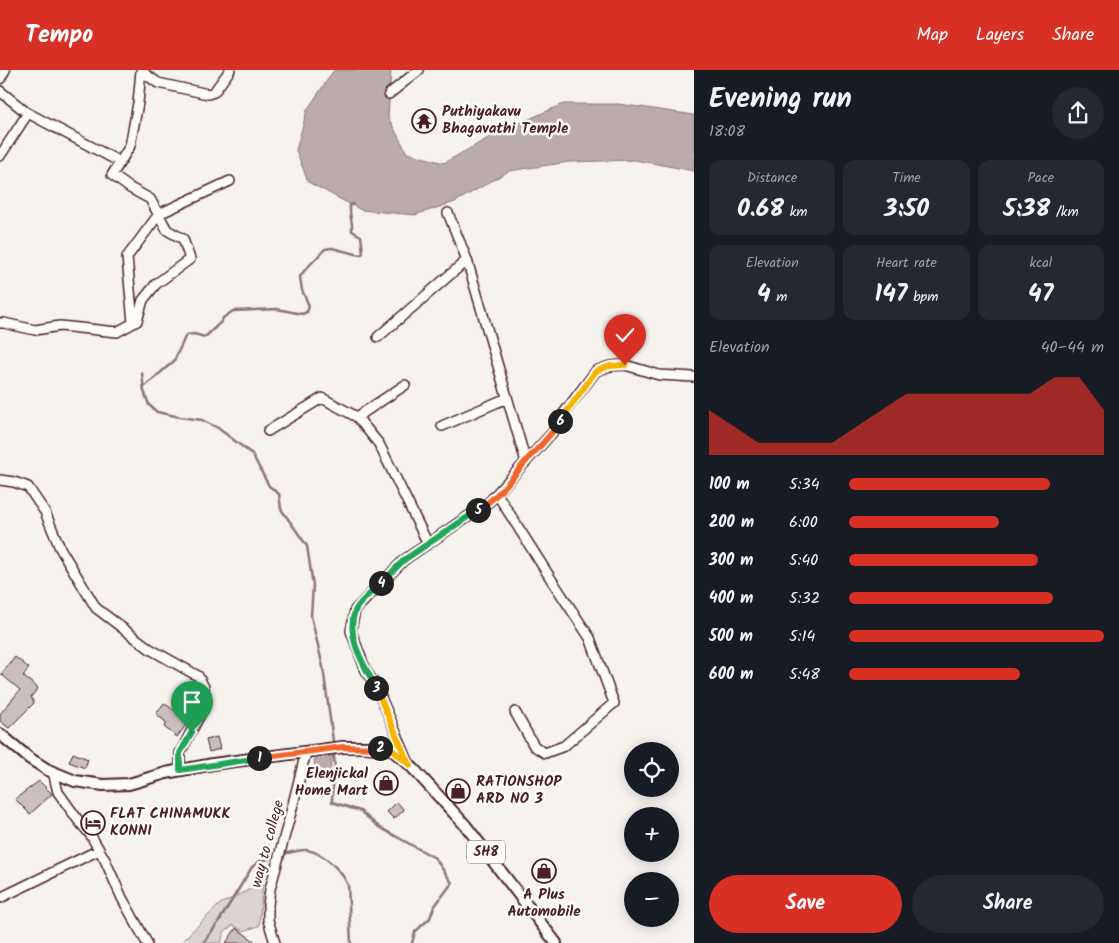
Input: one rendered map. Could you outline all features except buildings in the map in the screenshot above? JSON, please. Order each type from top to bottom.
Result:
[{"type":"main road","name":"SH8","points":[[0,734],[29,758],[53,772],[75,781],[115,786],[213,764],[343,747],[365,746],[391,749],[410,765],[466,826],[556,943]]},
{"type":"street","points":[[0,79],[4,70]]},
{"type":"street","points":[[140,71],[158,83],[208,94],[214,92],[230,70]]},
{"type":"street","points":[[389,94],[419,70]]},
{"type":"street","points":[[0,323],[4,322],[35,330],[60,326],[117,332],[137,321],[143,300],[156,284],[190,259],[184,239],[167,230],[150,199],[112,175],[130,146],[138,104],[140,71]]},
{"type":"street","points":[[0,91],[28,113],[120,162]]},
{"type":"street","points":[[0,156],[28,113]]},
{"type":"street","points":[[133,323],[127,257],[159,214],[230,180]]},
{"type":"street","points":[[448,213],[467,260],[526,462]]},
{"type":"street","points":[[378,337],[467,260]]},
{"type":"street","points":[[410,765],[376,686],[366,671],[351,631],[355,610],[404,560],[489,502],[552,433],[564,413],[596,371],[610,366],[625,365],[659,375],[694,377]]},
{"type":"street","points":[[357,417],[405,385]]},
{"type":"street","points":[[268,431],[322,398],[357,417],[379,444],[428,544]]},
{"type":"street","points":[[442,426],[507,398]]},
{"type":"street","points":[[0,480],[28,487],[46,512],[60,548],[96,608],[150,649],[198,676],[204,687],[201,713],[180,753],[180,770]]},
{"type":"street","points":[[497,494],[590,638],[614,703],[564,746],[545,753],[534,746],[515,712]]},
{"type":"street","name":"way to college","points":[[275,943],[268,920],[270,889],[306,752]]},
{"type":"street","points":[[53,772],[58,792],[90,834],[147,943]]},
{"type":"street","points":[[0,898],[99,850]]},
{"type":"shaded area","points":[[334,70],[391,70],[388,117],[407,153],[444,163],[497,133],[563,104],[619,104],[694,115],[694,171],[635,160],[569,162],[509,171],[455,202],[415,215],[361,210],[308,182],[296,150],[307,110]]},
{"type":"shaded area","points":[[330,753],[333,754],[330,772],[315,770],[314,760],[322,755],[330,758]]},
{"type":"shaded area","points":[[263,880],[259,926],[243,931],[233,925],[224,932],[221,943],[180,943],[220,904],[247,891]]},
{"type":"waterway","points":[[144,387],[174,361],[186,335],[194,334],[205,337],[223,318],[233,311],[277,309],[302,314],[307,312],[309,306],[302,290],[300,277],[304,271],[325,249],[332,248],[360,255],[363,253],[361,236],[352,231],[350,205],[353,204]]},
{"type":"waterway","points":[[142,373],[144,391],[149,405],[157,412],[202,420],[218,428],[252,454],[269,486],[279,494],[281,509],[307,546],[313,585],[311,616],[323,667],[333,741]]},
{"type":"waterway","points":[[334,755],[335,767],[332,802],[360,811],[379,827],[435,858],[452,883],[434,907],[430,918],[415,932],[412,943]]},
{"type":"waterway","points":[[283,854],[301,850],[313,852],[326,858],[341,874],[348,885],[351,943]]},
{"type":"waterway","points":[[203,943],[218,923],[252,867],[260,861],[276,857]]},
{"type":"place","name":"Puthiyakavu Bhagavathi Temple","points":[[424,121]]},
{"type":"place","name":"Elenjickal Home Mart","points":[[386,783]]},
{"type":"place","name":"RATIONSHOP ARD NO 3","points":[[458,791]]},
{"type":"place","name":"FLAT CHINAMUKK KONNI","points":[[93,823]]},
{"type":"place","name":"A Plus Automobile","points":[[544,871]]},
{"type":"route","points":[[192,732],[180,753],[180,770],[343,747],[365,746],[391,749],[410,765],[395,734],[376,686],[366,671],[351,631],[355,610],[404,560],[489,502],[541,447],[596,371],[610,366],[625,365]]}]
